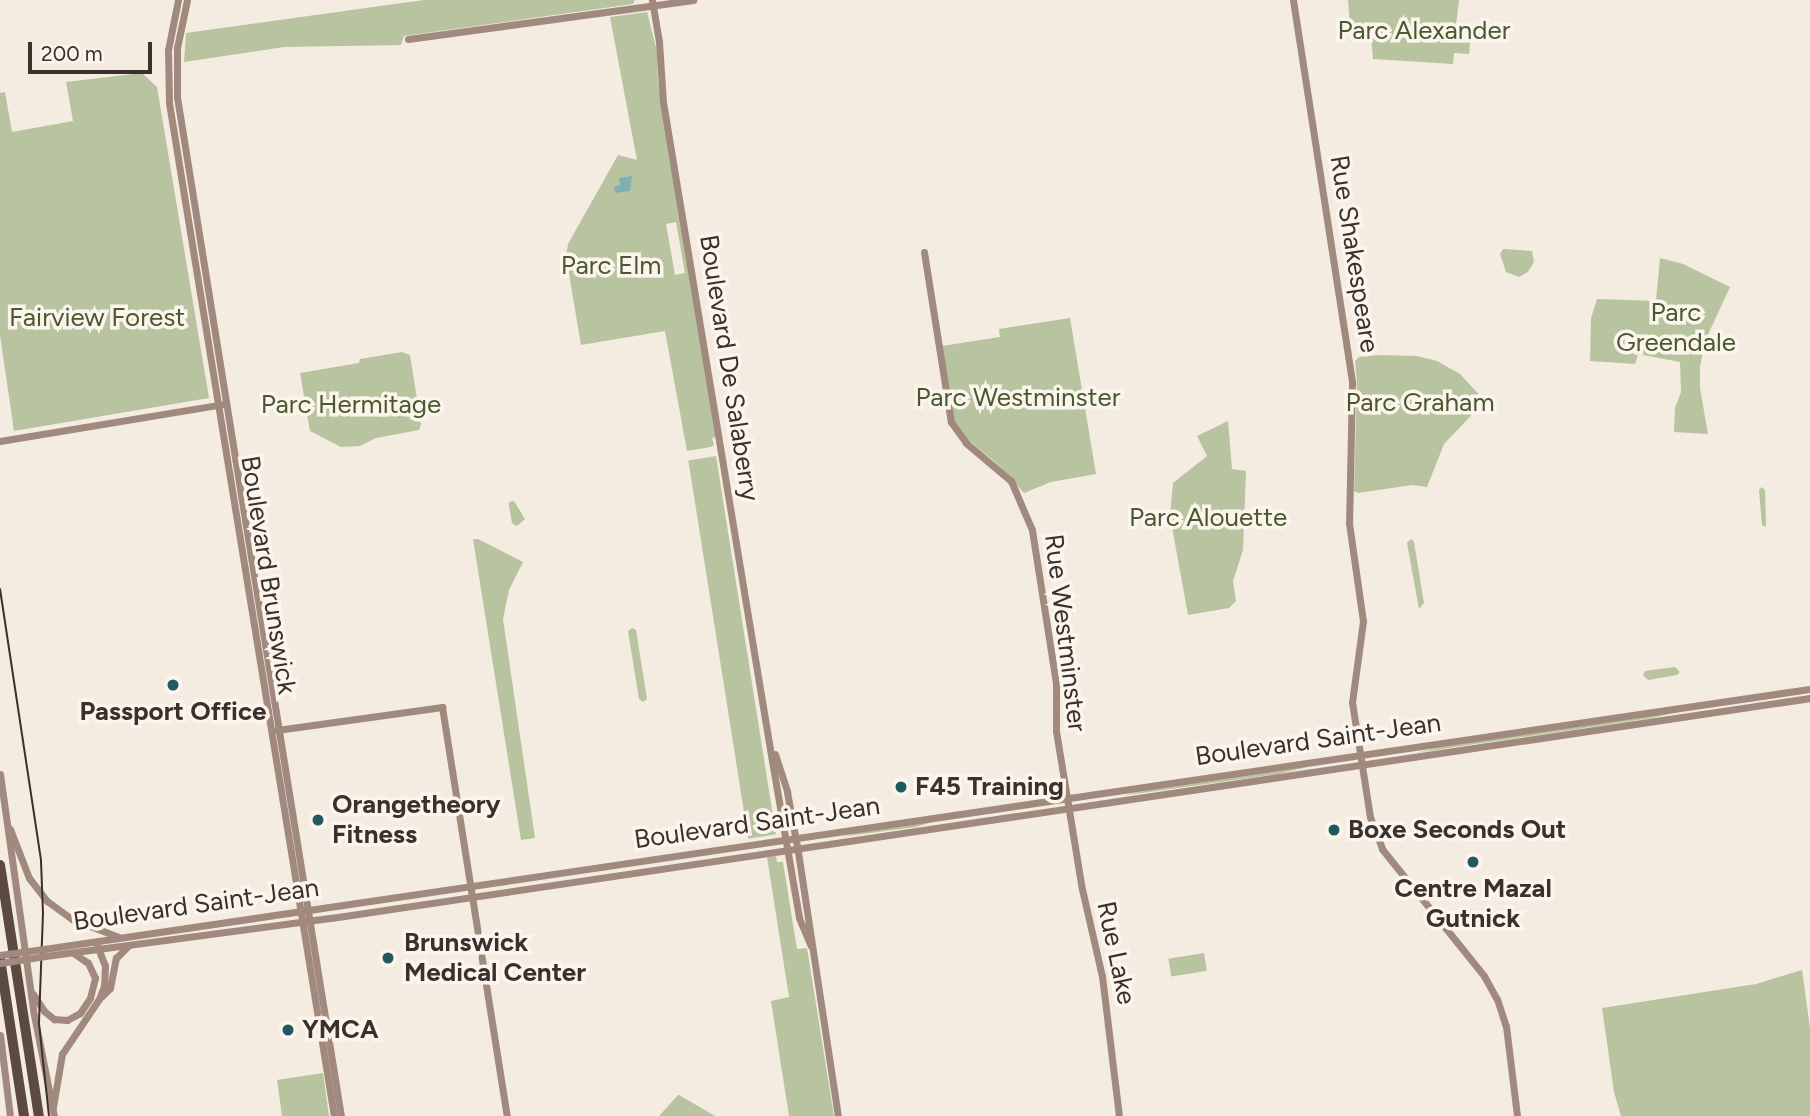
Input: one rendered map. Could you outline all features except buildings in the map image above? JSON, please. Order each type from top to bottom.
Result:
[{"type":"highway","points":[[0,865],[38,1116]]},
{"type":"highway","points":[[0,959],[24,1116]]},
{"type":"street","name":"Boulevard Brunswick","points":[[178,0],[168,45],[168,98],[223,404]]},
{"type":"street","name":"Boulevard Brunswick","points":[[187,0],[178,43],[177,90],[223,404],[307,921],[334,1116]]},
{"type":"street","points":[[408,39],[653,3],[694,0]]},
{"type":"street","name":"Rue Shakespeare","points":[[1293,0],[1352,383],[1349,523],[1363,621],[1352,702],[1371,822],[1380,846],[1484,976],[1497,999],[1506,1026],[1517,1116]]},
{"type":"street","name":"Boulevard De Salaberry","points":[[653,3],[665,111],[771,743],[791,839],[799,918],[811,946],[838,1116]]},
{"type":"street","name":"Rue Westminster","points":[[924,252],[951,422],[965,443],[1011,481],[1030,525],[1056,683],[1056,731],[1067,799]]},
{"type":"street","points":[[0,441],[223,404]]},
{"type":"street","name":"Boulevard Saint-Jean","points":[[45,952],[72,952],[120,937],[1810,689]]},
{"type":"street","name":"Boulevard Saint-Jean","points":[[0,959],[97,945],[129,945],[366,913],[1810,698]]},
{"type":"street","points":[[276,730],[442,707],[507,1116]]},
{"type":"street","name":"Boulevard Brunswick","points":[[276,730],[306,892],[305,910]]},
{"type":"street","points":[[0,774],[30,991],[53,1112]]},
{"type":"street","name":"Rue Lake","points":[[1067,799],[1084,899],[1102,976],[1119,1116]]},
{"type":"street","points":[[942,827],[956,820],[958,814]]},
{"type":"street","points":[[7,820],[25,871],[41,895],[72,919],[120,937]]},
{"type":"street","points":[[306,892],[315,903],[344,904]]},
{"type":"street","points":[[366,913],[386,902],[387,898]]},
{"type":"street","points":[[314,941],[318,928],[331,918]]},
{"type":"street","name":"Boulevard Brunswick","points":[[307,921],[314,941],[341,1116]]},
{"type":"street","points":[[97,945],[106,970],[99,999]]},
{"type":"street","points":[[53,1112],[62,1054],[99,999],[110,988],[116,958],[129,945]]},
{"type":"street","points":[[30,991],[44,1012],[54,1019],[68,1020],[80,1013],[90,998],[95,978],[88,963],[72,952]]},
{"type":"street","points":[[0,1035],[10,1116]]},
{"type":"street","points":[[0,1076],[6,1091]]},
{"type":"green space","points":[[424,0],[635,0],[633,4],[404,36],[401,45],[284,47],[184,62],[186,33]]},
{"type":"green space","name":"Parc Alexander","points":[[1348,0],[1459,0],[1455,34],[1471,35],[1469,54],[1454,53],[1453,64],[1373,59],[1371,37],[1351,38]]},
{"type":"green space","name":"Parc Elm","points":[[647,12],[657,51],[658,81],[716,437],[712,438],[714,445],[711,447],[687,451],[665,331],[581,345],[566,256],[568,244],[618,155],[637,160],[610,17]],"holes":[[[676,222],[685,273],[675,275],[666,224]]]},
{"type":"green space","name":"Fairview Forest","points":[[142,73],[157,87],[209,398],[14,431],[0,335],[0,93],[5,92],[12,132],[73,121],[66,82]]},
{"type":"green space","points":[[1503,249],[1532,251],[1534,262],[1528,272],[1519,277],[1506,272],[1500,254]]},
{"type":"green space","name":"Parc Greendale","points":[[1660,258],[1683,264],[1730,287],[1706,339],[1700,366],[1700,388],[1708,434],[1674,432],[1675,408],[1681,392],[1680,362],[1638,354],[1635,364],[1590,361],[1591,318],[1597,299],[1656,301]]},
{"type":"green space","name":"Parc Westminster","points":[[1070,318],[1096,474],[1051,482],[1024,493],[996,463],[965,437],[952,418],[942,346],[1000,337],[999,329]]},
{"type":"green space","name":"Parc Hermitage","points":[[402,352],[410,355],[421,424],[419,430],[376,438],[360,446],[341,447],[310,431],[300,373],[359,363],[360,359]]},
{"type":"green space","name":"Parc Graham","points":[[1417,356],[1437,361],[1460,374],[1485,401],[1444,444],[1427,487],[1412,485],[1358,493],[1354,491],[1357,382],[1355,361],[1359,357]]},
{"type":"green space","name":"Parc Alouette","points":[[1228,421],[1232,469],[1246,471],[1243,550],[1233,581],[1236,601],[1229,608],[1188,615],[1170,516],[1173,483],[1207,456],[1197,436]]},
{"type":"green space","points":[[716,456],[776,834],[748,839],[688,460]]},
{"type":"green space","points":[[1762,487],[1765,490],[1766,527],[1762,525],[1759,490]]},
{"type":"green space","points":[[514,501],[525,519],[517,526],[512,523],[509,506],[509,502]]},
{"type":"green space","points":[[473,539],[523,562],[509,590],[503,619],[535,838],[521,840]]},
{"type":"green space","points":[[1411,539],[1414,542],[1424,603],[1419,609],[1407,543]]},
{"type":"green space","points":[[632,628],[636,630],[647,699],[643,702],[639,699],[628,631]]},
{"type":"green space","points":[[1675,667],[1680,672],[1677,675],[1648,680],[1643,675],[1645,671]]},
{"type":"green space","points":[[1683,711],[1652,718],[1415,753],[1441,747]]},
{"type":"green space","points":[[1308,767],[1278,774],[1121,796],[1144,791]]},
{"type":"green space","points":[[932,822],[916,827],[840,837],[868,831]]},
{"type":"green space","points":[[776,856],[777,862],[783,862],[797,949],[807,948],[834,1116],[789,1116],[771,1001],[789,997],[767,857]]},
{"type":"green space","points":[[1204,953],[1207,971],[1171,976],[1168,959]]},
{"type":"green space","points":[[1802,970],[1810,1028],[1810,1116],[1621,1116],[1614,1092],[1602,1008],[1756,984]]},
{"type":"green space","points":[[323,1073],[329,1116],[282,1116],[277,1080]]},
{"type":"green space","points":[[679,1095],[715,1116],[659,1116]]},
{"type":"water","points":[[632,176],[630,191],[615,193],[614,187],[620,185],[619,178]]},
{"type":"tram line","points":[[0,589],[41,861],[43,913],[39,1024],[49,1116]]},
{"type":"place","name":"Passport Office","points":[[173,685]]},
{"type":"place","name":"F45 Training","points":[[901,787]]},
{"type":"place","name":"Orangetheory Fitness","points":[[318,820]]},
{"type":"place","name":"Boxe Seconds Out","points":[[1334,830]]},
{"type":"place","name":"Centre Mazal Gutnick","points":[[1473,862]]},
{"type":"place","name":"Brunswick Medical Center","points":[[388,958]]},
{"type":"place","name":"YMCA","points":[[288,1030]]}]
